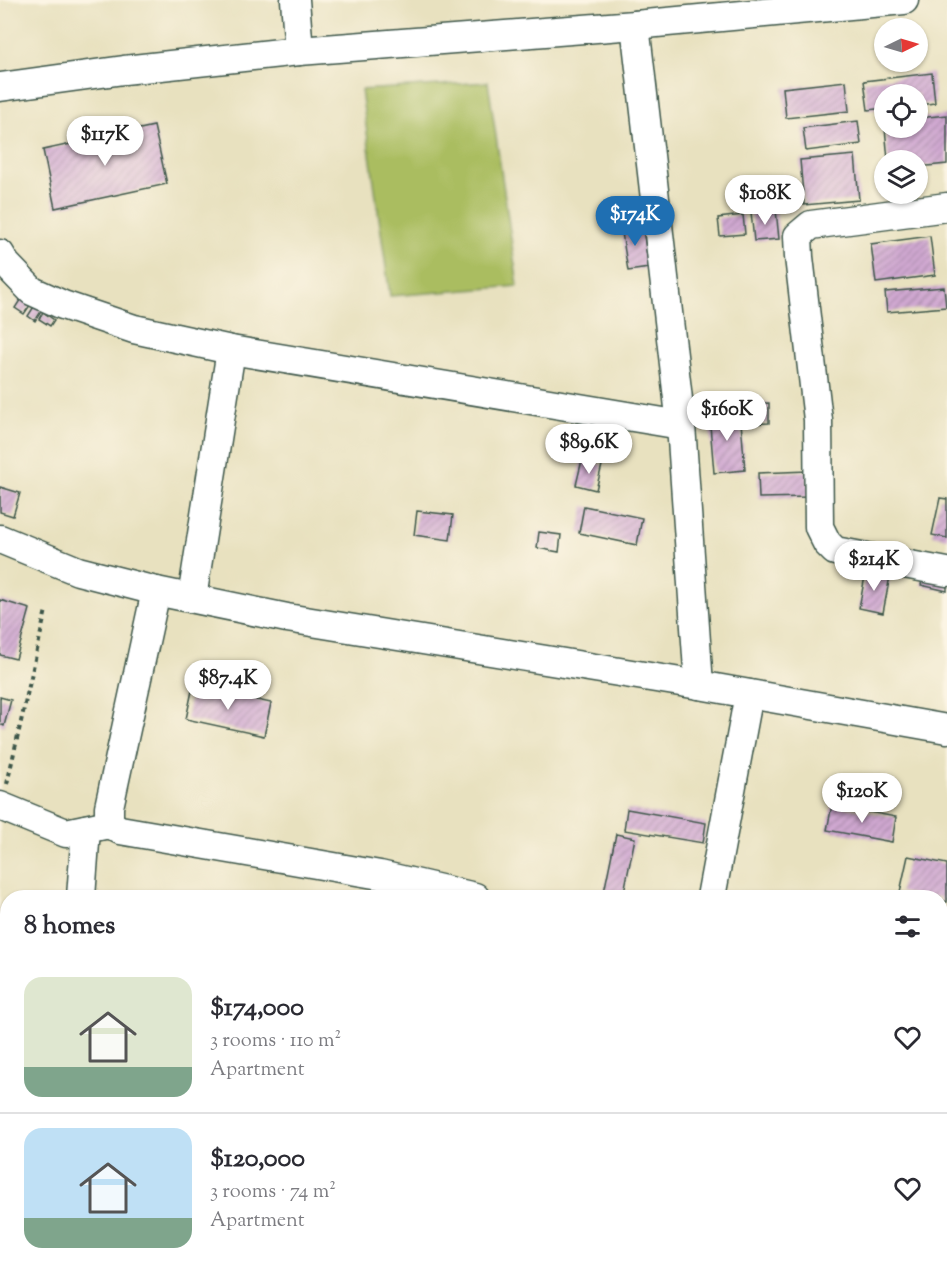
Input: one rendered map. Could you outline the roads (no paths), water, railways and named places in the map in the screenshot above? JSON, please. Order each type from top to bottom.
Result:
[{"type":"street","points":[[295,0],[299,51]]},
{"type":"street","points":[[0,87],[124,70],[299,51],[635,25],[904,0]]},
{"type":"street","points":[[635,25],[681,425],[699,685]]},
{"type":"street","points":[[947,207],[811,225],[798,237],[818,420],[819,527],[827,543],[835,551],[947,572]]},
{"type":"street","points":[[0,254],[6,264],[32,291],[63,305],[134,329],[231,350],[681,425]]},
{"type":"street","points":[[192,598],[231,350]]},
{"type":"street","points":[[0,539],[78,571],[156,591],[287,618],[699,685],[947,729]]},
{"type":"street","points":[[83,890],[98,826],[108,807],[156,591]]},
{"type":"street","points":[[712,890],[748,694]]},
{"type":"street","points":[[1,806],[66,833],[98,826],[380,875],[445,890]]}]
